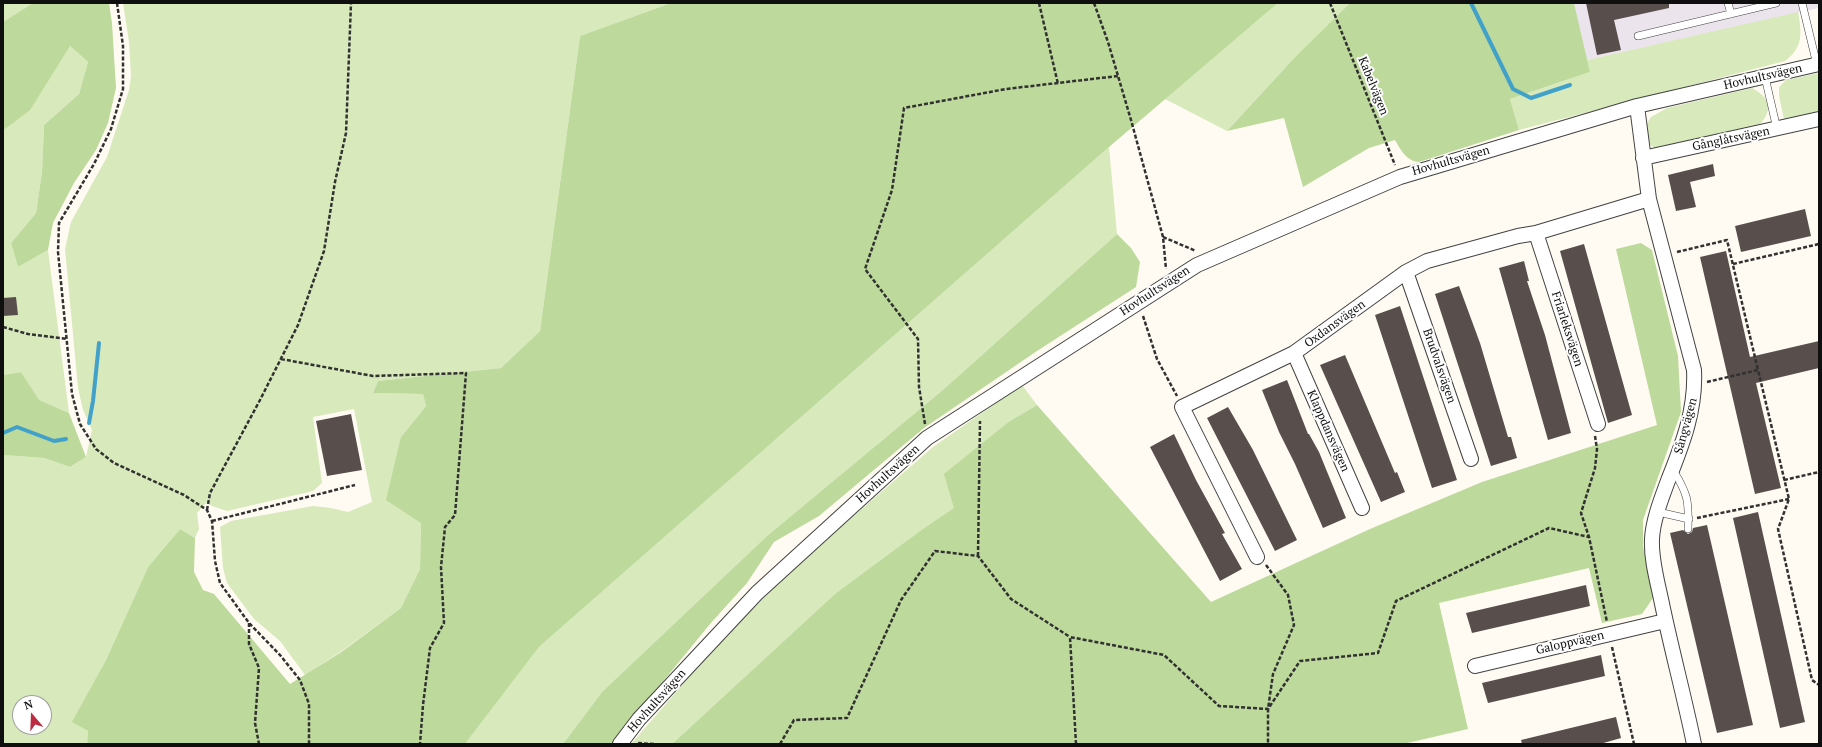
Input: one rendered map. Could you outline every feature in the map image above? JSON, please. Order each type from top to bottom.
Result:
[{"type":"street","name":"Hovhultsvägen","points":[[620,744],[639,719],[757,593],[927,438],[1197,265],[1400,176],[1637,106],[1818,64]]},
{"type":"street","name":"Sångvägen","points":[[1637,106],[1649,199],[1694,370],[1695,385],[1692,410],[1684,440],[1658,512],[1652,538],[1652,555],[1665,621],[1694,744]]},
{"type":"street","name":"Gånglåtsvägen","points":[[1643,158],[1819,119]]},
{"type":"street","name":"Oxdansvägen","points":[[1182,407],[1294,353],[1406,272],[1427,261],[1518,236],[1536,233],[1649,199]]},
{"type":"street","name":"Friarleksvägen","points":[[1536,233],[1598,424]]},
{"type":"street","name":"Brudvalsvägen","points":[[1406,272],[1471,459]]},
{"type":"street","name":"Klappdansvägen","points":[[1294,353],[1362,508]]},
{"type":"street","points":[[1182,407],[1257,557]]},
{"type":"street","name":"Galoppvägen","points":[[1475,666],[1665,621]]},
{"type":"lane","points":[[1728,3],[1731,14]]},
{"type":"lane","points":[[1638,36],[1776,3]]},
{"type":"lane","points":[[1802,3],[1818,64]]},
{"type":"lane","points":[[1765,76],[1777,129]]},
{"type":"lane","points":[[1673,470],[1686,492],[1689,504],[1688,529]]},
{"type":"lane","points":[[1658,512],[1689,520]]},
{"type":"path","points":[[117,3],[123,46],[123,89],[111,129],[94,164],[59,223],[58,252],[72,394],[80,424],[96,449],[114,464],[184,495],[207,510],[212,521],[215,561],[220,584],[249,623],[280,655],[300,680],[309,704],[309,744]]},
{"type":"path","points":[[207,510],[210,493],[298,325],[324,251],[335,182],[346,133],[351,3]]},
{"type":"path","points":[[1039,3],[1058,84]]},
{"type":"path","points":[[1094,3],[1118,76],[1163,237],[1168,283]]},
{"type":"path","name":"Kabelvägen","points":[[1330,3],[1400,176]]},
{"type":"path","points":[[927,438],[919,387],[918,339],[865,269],[892,190],[904,108],[1006,89],[1118,76]]},
{"type":"path","points":[[1163,237],[1213,258]]},
{"type":"path","points":[[1664,255],[1727,240],[1789,499],[1778,528],[1812,680],[1819,685]]},
{"type":"path","points":[[1733,264],[1819,244]]},
{"type":"path","points":[[1138,302],[1157,359],[1182,407]]},
{"type":"path","points":[[3,326],[28,334],[67,339]]},
{"type":"path","points":[[280,360],[373,376],[466,373],[454,515],[445,527],[441,567],[444,622],[430,648],[420,744]]},
{"type":"path","points":[[1695,385],[1758,370]]},
{"type":"path","points":[[980,404],[978,556],[1011,599],[1070,637],[1164,655],[1219,706],[1268,709]]},
{"type":"path","points":[[1598,424],[1595,436],[1597,449],[1595,468],[1581,513],[1589,537],[1634,744]]},
{"type":"path","points":[[1784,480],[1819,472]]},
{"type":"path","points":[[212,521],[355,485]]},
{"type":"path","points":[[1689,520],[1789,499]]},
{"type":"path","points":[[1268,709],[1300,661],[1378,653],[1396,601],[1549,528],[1589,537]]},
{"type":"path","points":[[780,744],[794,720],[847,718],[901,600],[935,551],[978,556]]},
{"type":"path","points":[[1257,557],[1268,567],[1288,595],[1294,625],[1273,674],[1268,709],[1268,744]]},
{"type":"path","points":[[249,623],[249,644],[258,668],[255,723],[259,744]]},
{"type":"path","points":[[1070,637],[1076,744]]},
{"type":"shaded area","points":[[1574,3],[1819,3],[1819,8],[1587,60]]},
{"type":"green space","points":[[3,3],[33,3],[3,22]]},
{"type":"green space","points":[[33,3],[109,3],[112,23],[116,88],[108,123],[96,150],[74,183],[53,223],[48,250],[18,267],[11,243],[36,213],[42,172],[44,125],[79,94],[88,62],[70,46],[30,110],[3,129],[3,22]]},
{"type":"green space","points":[[123,3],[671,3],[580,36],[540,331],[501,368],[378,381],[373,393],[423,394],[426,406],[401,437],[421,523],[420,569],[401,608],[339,653],[305,675],[280,641],[254,619],[227,583],[223,568],[220,527],[231,521],[313,506],[348,512],[372,502],[354,409],[313,417],[322,483],[313,491],[227,511],[212,506],[207,502],[197,513],[199,529],[195,538],[180,529],[148,567],[106,660],[73,722],[88,731],[87,744],[3,744],[3,455],[44,458],[70,467],[86,457],[92,430],[83,410],[78,388],[65,249],[71,222],[107,157],[129,90],[131,76],[129,42]]},
{"type":"green space","points":[[671,3],[1278,3],[1109,147],[539,647],[465,744],[87,744],[88,731],[72,722],[106,660],[148,567],[180,529],[195,538],[194,572],[203,590],[214,594],[290,684],[340,653],[401,608],[420,569],[421,523],[386,500],[401,437],[426,406],[423,394],[373,393],[378,381],[501,368],[540,331],[580,36]]},
{"type":"green space","points":[[1278,3],[1350,3],[1296,56],[1227,131],[1165,99]]},
{"type":"green space","points":[[1350,3],[1574,3],[1590,72],[1510,99],[1519,130],[1419,162],[1411,160],[1407,157],[1395,140],[1369,148],[1303,187],[1284,118],[1227,131],[1296,56]]},
{"type":"green space","points":[[1798,12],[1800,40],[1795,51],[1785,61],[1519,130],[1510,99],[1590,72],[1587,60]]},
{"type":"green space","points":[[70,46],[88,62],[79,94],[44,125],[42,172],[36,213],[11,243],[18,267],[48,250],[69,413],[38,400],[21,372],[3,375],[3,129],[5,129]]},
{"type":"green space","points":[[1819,73],[1819,112],[1784,119],[1779,96],[1779,87],[1786,80]]},
{"type":"green space","points":[[1752,88],[1766,99],[1768,104],[1767,113],[1760,124],[1656,149],[1648,143],[1646,125],[1651,117],[1667,108]]},
{"type":"green space","points":[[1109,147],[1117,234],[944,389],[767,536],[602,692],[563,744],[465,744],[539,647]]},
{"type":"green space","points":[[1117,234],[1131,248],[1140,262],[1136,287],[1037,351],[924,428],[819,516],[774,542],[747,583],[710,624],[612,744],[563,744],[602,692],[767,536],[944,389]]},
{"type":"green space","points":[[1641,243],[1652,250],[1678,356],[1681,412],[1643,520],[1643,546],[1653,598],[1642,614],[1602,623],[1589,568],[1439,603],[1468,729],[1403,744],[672,744],[836,593],[920,531],[954,508],[944,474],[1010,421],[1037,405],[1211,602],[1370,529],[1482,482],[1657,425],[1616,249]]},
{"type":"green space","points":[[21,372],[39,400],[69,413],[86,457],[70,467],[44,458],[3,455],[3,375]]},
{"type":"green space","points":[[1022,385],[1037,405],[1010,421],[955,508],[920,531],[836,593],[672,744],[631,744],[716,646],[789,572],[933,447]]},
{"type":"building","points":[[1586,3],[1669,3],[1669,8],[1614,20],[1621,50],[1597,55]]},
{"type":"building","points":[[1713,164],[1715,176],[1690,182],[1696,207],[1676,211],[1668,175]]},
{"type":"building","points":[[1805,209],[1811,236],[1741,252],[1735,226]]},
{"type":"building","points":[[1584,244],[1632,415],[1608,423],[1560,251]]},
{"type":"building","points":[[1726,251],[1750,357],[1819,341],[1819,368],[1756,383],[1781,488],[1755,494],[1700,257]]},
{"type":"building","points":[[1524,261],[1529,281],[1527,281],[1545,335],[1571,433],[1548,440],[1499,268]]},
{"type":"building","points":[[1459,286],[1480,343],[1508,437],[1511,437],[1517,458],[1491,466],[1435,294]]},
{"type":"building","points":[[16,297],[18,315],[3,316],[3,298]]},
{"type":"building","points":[[1400,306],[1457,480],[1432,488],[1375,315]]},
{"type":"building","points":[[1345,355],[1395,473],[1397,472],[1405,492],[1381,502],[1320,365]]},
{"type":"building","points":[[1287,380],[1308,434],[1319,452],[1346,518],[1323,528],[1295,464],[1279,432],[1262,390]]},
{"type":"building","points":[[1228,407],[1253,450],[1297,540],[1275,551],[1207,418]]},
{"type":"building","points":[[351,414],[362,470],[327,476],[316,421]]},
{"type":"building","points":[[1174,434],[1196,480],[1225,533],[1222,534],[1242,569],[1220,581],[1150,447]]},
{"type":"building","points":[[1758,512],[1805,722],[1780,728],[1733,518]]},
{"type":"building","points":[[1707,525],[1753,725],[1717,733],[1670,533],[1683,530],[1688,534],[1692,532],[1693,528]]},
{"type":"building","points":[[1586,585],[1590,606],[1472,633],[1466,613]]},
{"type":"building","points":[[1601,655],[1605,676],[1488,703],[1482,683]]},
{"type":"building","points":[[1616,717],[1621,738],[1600,744],[1522,744],[1521,740]]},
{"type":"waterway","points":[[1471,3],[1513,89],[1531,98],[1570,85]]},
{"type":"waterway","points":[[89,423],[93,401],[99,343]]},
{"type":"waterway","points":[[3,433],[17,427],[54,441],[66,439]]}]
